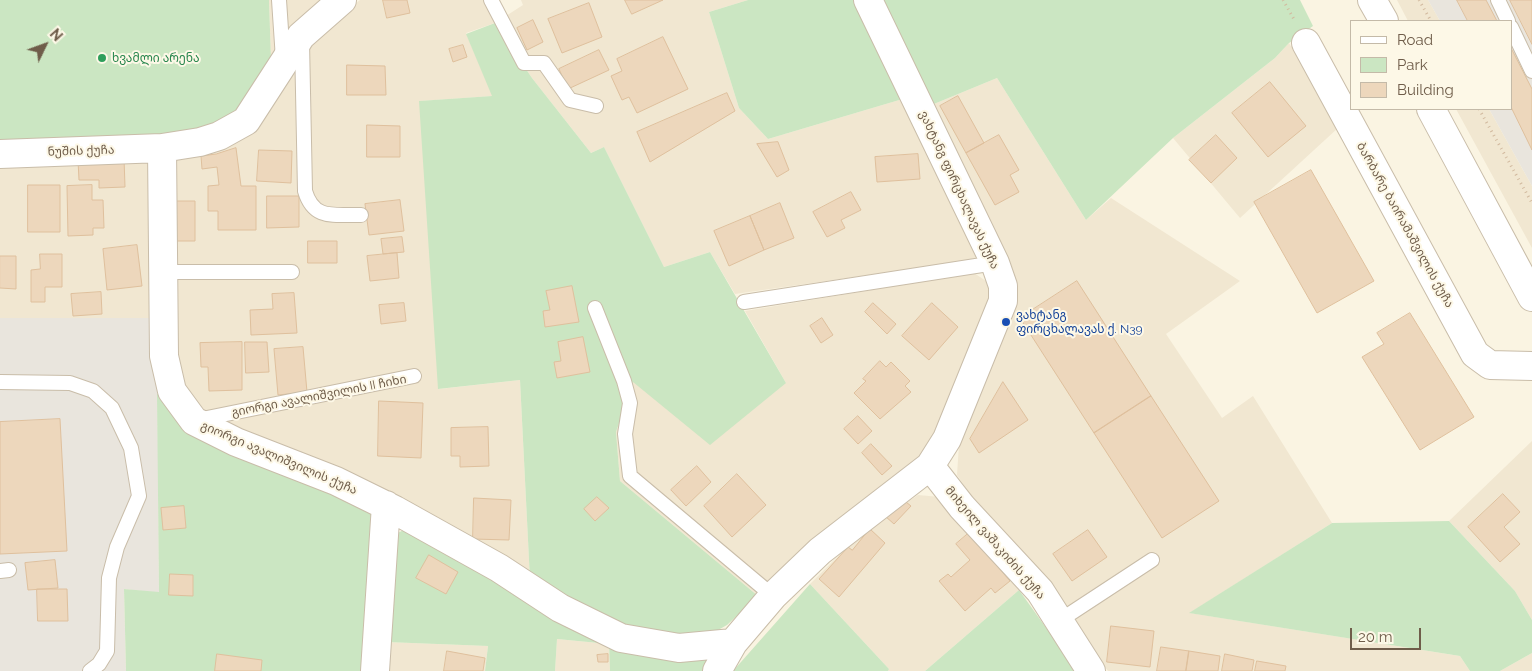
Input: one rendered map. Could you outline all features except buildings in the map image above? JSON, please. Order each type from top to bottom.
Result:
[{"type":"street","points":[[162,148],[200,142],[219,136],[246,121],[283,62],[302,36],[342,0]]},
{"type":"street","name":"ვახტანგ ფირცხალავას ქუჩა","points":[[717,671],[733,643],[773,596],[820,551],[930,466],[947,439],[1004,301],[1003,286],[995,263],[868,0]]},
{"type":"street","points":[[1372,0],[1383,20]]},
{"type":"street","name":"ბარბარე ბაირამაშვილის ქუჩა","points":[[1306,43],[1475,354],[1490,365],[1532,366]]},
{"type":"street","points":[[1432,110],[1532,297]]},
{"type":"street","name":"ნუშის ქუჩა","points":[[0,154],[162,148]]},
{"type":"street","name":"გიორგი ავალიშვილის ქუჩა","points":[[162,148],[164,356],[172,391],[194,421],[236,442],[336,481],[386,505],[499,568],[560,608],[621,638],[679,648],[733,643]]},
{"type":"street","name":"მიხეილ ვაშაკიძის ქუჩა","points":[[930,466],[962,507],[1040,591],[1091,671]]},
{"type":"street","points":[[375,671],[386,505]]},
{"type":"lane","points":[[278,0],[283,62]]},
{"type":"lane","points":[[491,0],[524,63],[544,63],[570,100],[596,106]]},
{"type":"lane","points":[[1498,0],[1508,20]]},
{"type":"lane","points":[[1512,29],[1532,70]]},
{"type":"lane","points":[[302,36],[305,190],[309,204],[321,213],[361,215]]},
{"type":"lane","points":[[744,302],[995,263]]},
{"type":"lane","points":[[163,272],[292,272]]},
{"type":"lane","points":[[595,308],[624,381],[630,403],[625,434],[626,458],[630,476],[773,596]]},
{"type":"lane","name":"გიორგი ავალიშვილის II ჩიხი","points":[[194,421],[414,376]]},
{"type":"lane","points":[[0,382],[70,383],[93,391],[112,408],[130,448],[139,496],[117,547],[109,578],[107,651],[100,664],[90,671]]},
{"type":"lane","points":[[1059,621],[1152,560]]},
{"type":"path","points":[[1419,0],[1430,20]]},
{"type":"path","points":[[1480,110],[1532,204]]},
{"type":"shaded area","points":[[269,0],[332,0],[271,60]]},
{"type":"shaded area","points":[[360,0],[483,0],[495,23],[466,33],[493,96],[420,101],[439,389],[520,380],[530,580],[206,421],[172,366],[171,157],[292,60],[323,29]]},
{"type":"shaded area","points":[[521,0],[748,0],[709,12],[739,108],[768,139],[906,98],[977,257],[967,261],[735,294],[710,252],[664,267],[604,147],[591,153],[532,78],[495,23],[523,5]]},
{"type":"shaded area","points":[[1397,0],[1428,0],[1439,20],[1407,20]]},
{"type":"shaded area","points":[[1428,0],[1532,0],[1532,186],[1490,110],[1512,110],[1512,20],[1439,20]]},
{"type":"shaded area","points":[[1289,43],[1338,128],[1240,218],[1173,138],[1275,58]]},
{"type":"shaded area","points":[[997,78],[1086,220],[1111,198],[1240,281],[1166,334],[1222,418],[1253,396],[1332,523],[1190,613],[1460,656],[1470,671],[1108,671],[1026,560],[978,506],[957,475],[959,445],[1014,311],[1011,280],[929,106]]},
{"type":"shaded area","points":[[1457,110],[1490,110],[1532,186],[1532,248]]},
{"type":"shaded area","points":[[151,160],[157,318],[0,318],[0,162]]},
{"type":"shaded area","points":[[974,273],[992,285],[995,294],[929,450],[758,596],[620,481],[616,432],[633,382],[786,383],[745,311]]},
{"type":"shaded area","points":[[0,318],[157,318],[159,593],[124,589],[126,671],[0,671]]},
{"type":"shaded area","points":[[1532,441],[1532,620],[1515,591],[1449,521]]},
{"type":"shaded area","points":[[918,495],[940,497],[1019,590],[925,671],[888,671],[889,669],[810,584],[861,533]]},
{"type":"shaded area","points":[[557,639],[609,644],[610,671],[555,671]]},
{"type":"shaded area","points":[[386,642],[488,646],[485,671],[383,671]]},
{"type":"shaded area","points":[[1532,653],[1532,671],[1500,671]]},
{"type":"green space","name":"ხვამლი არენა","points":[[0,0],[269,0],[271,60],[230,120],[205,134],[0,140]]},
{"type":"green space","points":[[748,0],[858,0],[906,98],[768,139],[739,108],[709,12]]},
{"type":"green space","points":[[876,0],[1300,0],[1313,26],[1289,43],[1275,58],[1173,138],[1086,220],[997,78],[929,106]]},
{"type":"green space","points":[[495,23],[532,78],[591,153],[604,147],[664,267],[710,252],[786,383],[710,445],[633,382],[616,432],[620,481],[758,596],[727,625],[704,638],[625,632],[530,580],[520,380],[438,389],[419,101],[492,96],[466,34]]},
{"type":"green space","points":[[157,394],[169,397],[378,510],[365,671],[126,671],[124,589],[159,592]]},
{"type":"green space","points":[[1449,521],[1515,591],[1532,620],[1532,653],[1500,671],[1470,671],[1460,656],[1189,613],[1332,523]]},
{"type":"green space","points":[[411,526],[571,623],[710,657],[704,671],[610,671],[609,644],[557,639],[555,671],[485,671],[488,646],[386,642],[396,534]]},
{"type":"green space","points":[[810,584],[889,669],[888,671],[733,671]]},
{"type":"green space","points":[[1019,590],[1077,671],[925,671]]},
{"type":"place","name":"ხვამლი არენა","points":[[102,58]]},
{"type":"place","name":"ვახტანგ ფირცხალავას ქ. N39","points":[[1006,322]]}]
